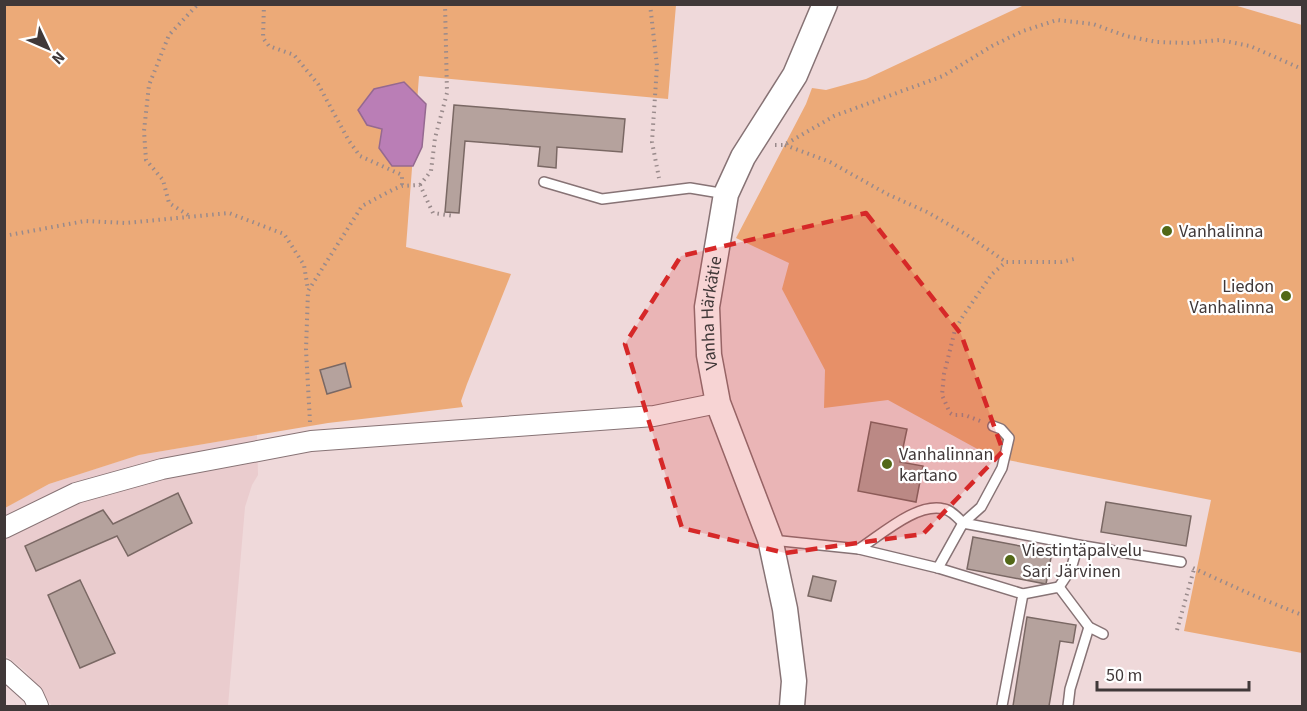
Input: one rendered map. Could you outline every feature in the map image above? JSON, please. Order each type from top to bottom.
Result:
[{"type":"street","name":"Vanha Härkätie","points":[[792,706],[794,681],[785,609],[770,539],[718,403],[709,355],[708,307],[726,194],[750,145],[795,75],[825,4]]},
{"type":"street","points":[[4,528],[76,493],[162,469],[311,441],[654,416],[718,403]]},
{"type":"street","points":[[4,669],[33,695],[38,706]]},
{"type":"lane","points":[[544,182],[602,199],[690,188],[726,194]]},
{"type":"lane","points":[[938,568],[963,523],[981,507],[1002,468],[1009,438],[1001,429],[993,426]]},
{"type":"lane","points":[[859,549],[911,515],[928,507],[946,509],[963,523],[1181,562]]},
{"type":"lane","points":[[770,539],[859,549],[938,568],[1023,594],[1059,587],[1071,569],[1078,545]]},
{"type":"lane","points":[[1059,587],[1089,627],[1103,634]]},
{"type":"lane","points":[[1002,706],[1023,594]]},
{"type":"lane","points":[[1068,706],[1070,689],[1089,627]]},
{"type":"path","points":[[188,216],[169,203],[163,180],[146,160],[144,131],[149,85],[169,35],[198,4]]},
{"type":"path","points":[[264,4],[263,38],[268,46],[294,55],[318,84],[349,141],[360,156],[402,175],[402,186]]},
{"type":"path","points":[[308,291],[362,206],[402,186],[420,185],[431,171],[435,138],[447,93],[446,4]]},
{"type":"path","points":[[650,4],[657,66],[652,142],[662,193]]},
{"type":"path","points":[[784,145],[834,116],[943,76],[992,46],[1023,31],[1057,20],[1093,24],[1126,36],[1157,42],[1220,40],[1250,46],[1302,69]]},
{"type":"path","points":[[750,145],[784,145],[830,162],[887,194],[927,212],[967,235],[1006,262],[1061,262],[1074,259]]},
{"type":"path","points":[[420,185],[433,213],[454,216]]},
{"type":"path","points":[[4,236],[84,221],[126,223],[229,213],[284,234],[304,266],[308,291],[306,350],[311,441]]},
{"type":"path","points":[[993,426],[964,415],[953,415],[942,395],[942,389],[955,330],[992,274],[1006,262]]},
{"type":"path","points":[[1181,562],[1302,615]]},
{"type":"path","points":[[1177,630],[1194,568]]},
{"type":"highlighted area","points":[[866,213],[961,334],[1003,451],[923,534],[785,553],[682,528],[625,344],[681,256]]},
{"type":"shaded area","points":[[1034,4],[1234,5],[1302,25],[1302,653],[1184,631],[1211,500],[992,457],[888,400],[824,408],[825,370],[782,289],[789,263],[736,238],[806,104],[812,88],[826,90],[866,79],[1022,6]]},
{"type":"shaded area","points":[[5,5],[676,5],[668,99],[419,76],[406,247],[511,274],[467,384],[461,401],[463,407],[328,423],[139,455],[49,484],[5,508]]},
{"type":"shaded area","points":[[404,82],[426,104],[422,147],[413,166],[392,166],[379,148],[382,129],[367,125],[358,110],[374,89]]},
{"type":"shaded area","points":[[257,435],[258,475],[245,507],[228,706],[52,706],[26,672],[5,655],[4,508],[49,484],[138,455]]},
{"type":"building","points":[[454,105],[625,119],[622,152],[557,147],[556,168],[538,166],[540,147],[465,141],[459,213],[445,212]]},
{"type":"building","points":[[345,363],[351,387],[327,394],[320,370]]},
{"type":"building","name":"Vanhalinnan kartano","points":[[871,422],[907,429],[900,462],[923,466],[916,502],[858,491]]},
{"type":"building","points":[[178,493],[192,523],[128,556],[117,536],[36,571],[25,546],[103,510],[113,524]]},
{"type":"building","points":[[1106,502],[1191,516],[1186,546],[1101,532]]},
{"type":"building","name":"Viestintäpalvelu Sari Järvinen","points":[[973,537],[1052,552],[1046,584],[967,569]]},
{"type":"building","points":[[813,576],[836,581],[831,601],[808,596]]},
{"type":"building","points":[[80,580],[115,653],[80,668],[48,595]]},
{"type":"building","points":[[1027,617],[1076,625],[1073,643],[1060,641],[1049,706],[1013,706]]},
{"type":"place","name":"Vanhalinna","points":[[1167,231]]},
{"type":"place","name":"Liedon Vanhalinna","points":[[1286,296]]},
{"type":"place","name":"Vanhalinnan kartano","points":[[887,464]]},
{"type":"place","name":"Viestintäpalvelu Sari Järvinen","points":[[1010,560]]}]
